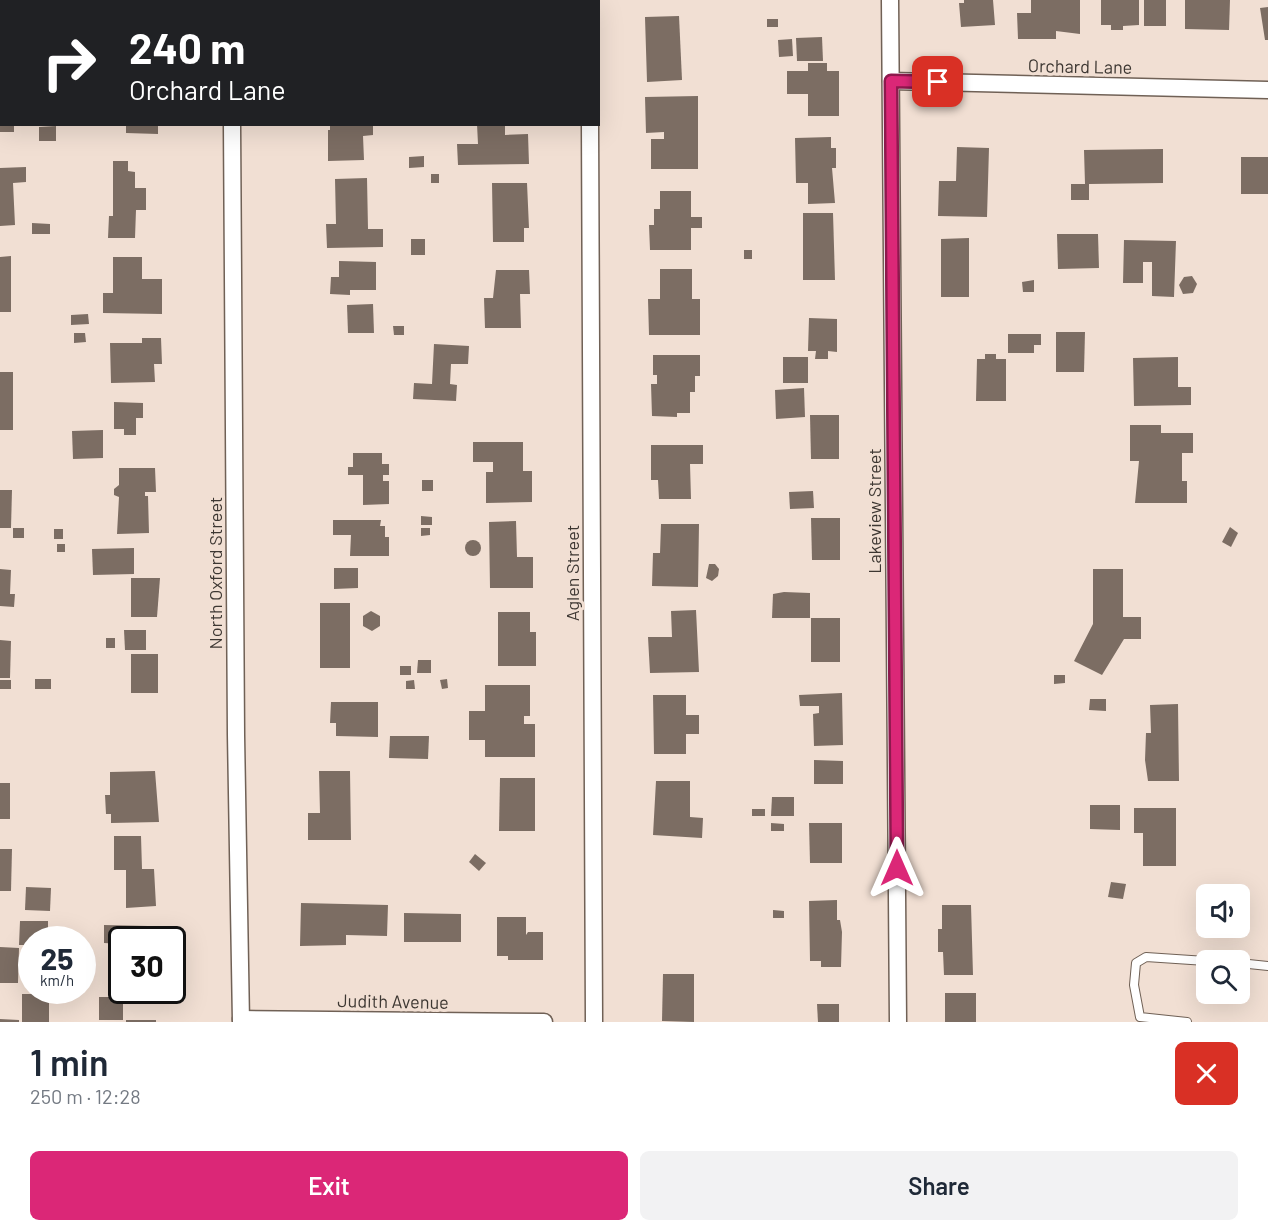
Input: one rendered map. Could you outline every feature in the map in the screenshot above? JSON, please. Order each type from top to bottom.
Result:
[{"type":"street","name":"Lakeview Street","points":[[890,0],[898,1022]]},
{"type":"street","name":"Orchard Lane","points":[[891,81],[1268,90]]},
{"type":"street","name":"North Oxford Street","points":[[232,126],[236,735],[241,1020]]},
{"type":"street","name":"Aglen Street","points":[[590,126],[594,1022]]},
{"type":"street","name":"Judith Avenue","points":[[241,1020],[544,1022]]},
{"type":"lane","points":[[1187,1022],[1140,1017],[1134,985],[1136,963],[1146,957],[1196,960]]},
{"type":"lane","points":[[1250,964],[1268,966]]},
{"type":"building","points":[[964,0],[993,0],[995,25],[961,27],[959,3],[964,3]]},
{"type":"building","points":[[1031,0],[1080,0],[1080,34],[1056,31],[1056,39],[1018,39],[1017,13],[1031,13]]},
{"type":"building","points":[[1101,0],[1139,0],[1139,25],[1123,26],[1123,30],[1111,30],[1111,25],[1101,25]]},
{"type":"building","points":[[1144,0],[1166,0],[1166,26],[1144,26]]},
{"type":"building","points":[[1185,0],[1230,0],[1229,30],[1185,29]]},
{"type":"building","points":[[1268,7],[1268,40],[1265,40],[1260,8]]},
{"type":"building","points":[[679,16],[682,80],[647,82],[645,17]]},
{"type":"building","points":[[767,19],[778,19],[778,27],[767,27]]},
{"type":"building","points":[[822,37],[823,61],[797,61],[796,38]]},
{"type":"building","points":[[792,39],[793,56],[779,57],[778,40]]},
{"type":"building","points":[[808,63],[827,63],[827,71],[839,71],[839,116],[808,116],[808,94],[787,94],[787,71],[808,71]]},
{"type":"building","points":[[698,96],[698,169],[651,169],[651,139],[664,139],[664,132],[646,133],[645,97]]},
{"type":"building","points":[[0,126],[14,126],[14,132],[0,132]]},
{"type":"building","points":[[56,126],[56,141],[39,141],[39,127]]},
{"type":"building","points":[[126,126],[158,126],[158,134],[126,133]]},
{"type":"building","points":[[330,126],[373,126],[373,135],[363,136],[364,160],[328,161],[328,130]]},
{"type":"building","points":[[477,126],[505,126],[505,135],[528,134],[529,164],[458,165],[457,144],[478,144]]},
{"type":"building","points":[[831,137],[831,148],[836,148],[836,168],[832,168],[835,203],[808,204],[808,183],[796,183],[795,138]]},
{"type":"building","points":[[957,147],[989,148],[987,217],[938,216],[939,181],[956,181]]},
{"type":"building","points":[[1163,149],[1163,183],[1089,184],[1089,200],[1071,200],[1071,184],[1085,184],[1084,150]]},
{"type":"building","points":[[424,156],[424,167],[409,168],[409,157]]},
{"type":"building","points":[[1241,157],[1268,157],[1268,194],[1241,194]]},
{"type":"building","points":[[113,161],[128,161],[128,171],[135,172],[135,188],[146,188],[146,210],[136,210],[135,238],[108,238],[109,216],[113,216]]},
{"type":"building","points":[[26,167],[26,182],[13,183],[15,225],[0,226],[0,168]]},
{"type":"building","points":[[431,174],[439,174],[439,183],[431,183]]},
{"type":"building","points":[[367,178],[368,229],[383,229],[383,247],[327,248],[326,224],[336,224],[335,179]]},
{"type":"building","points":[[492,183],[527,183],[529,228],[524,228],[524,242],[493,242]]},
{"type":"building","points":[[660,191],[691,191],[691,217],[702,217],[702,228],[691,228],[691,250],[650,250],[649,225],[654,225],[654,209],[660,209]]},
{"type":"building","points":[[803,213],[833,213],[835,280],[803,280]]},
{"type":"building","points":[[32,223],[50,224],[50,234],[32,234]]},
{"type":"building","points":[[1057,234],[1098,234],[1099,268],[1058,269]]},
{"type":"building","points":[[969,238],[969,297],[941,297],[941,239]]},
{"type":"building","points":[[411,239],[425,239],[425,255],[411,255]]},
{"type":"building","points":[[1124,240],[1176,241],[1174,297],[1152,296],[1152,262],[1143,262],[1143,283],[1123,283]]},
{"type":"building","points":[[744,250],[752,250],[752,259],[744,259]]},
{"type":"building","points":[[11,256],[11,312],[0,312],[0,257]]},
{"type":"building","points":[[113,257],[142,257],[142,279],[162,279],[162,314],[103,313],[103,293],[113,293]]},
{"type":"building","points":[[339,261],[376,262],[376,290],[350,290],[350,295],[330,294],[331,277],[339,277]]},
{"type":"building","points":[[660,269],[692,269],[692,299],[700,299],[700,335],[649,335],[648,299],[660,299]]},
{"type":"building","points":[[496,270],[529,270],[530,294],[520,294],[521,328],[485,328],[484,298],[493,298]]},
{"type":"building","points":[[1192,276],[1197,284],[1193,293],[1183,294],[1179,285],[1184,277]]},
{"type":"building","points":[[1034,280],[1034,292],[1023,292],[1022,282]]},
{"type":"building","points":[[373,304],[374,333],[348,333],[347,305]]},
{"type":"building","points":[[88,314],[89,324],[71,325],[71,315]]},
{"type":"building","points":[[809,318],[837,319],[837,352],[828,351],[828,359],[815,359],[816,351],[808,351]]},
{"type":"building","points":[[393,326],[404,326],[404,335],[394,335]]},
{"type":"building","points":[[1056,332],[1085,332],[1084,372],[1056,372]]},
{"type":"building","points":[[74,333],[85,333],[86,342],[74,343]]},
{"type":"building","points":[[1008,334],[1041,334],[1041,345],[1034,345],[1034,353],[1008,353]]},
{"type":"building","points":[[142,338],[161,338],[162,364],[154,364],[155,382],[111,383],[110,343],[142,343]]},
{"type":"building","points":[[434,344],[469,346],[468,364],[451,364],[450,384],[457,385],[456,401],[413,399],[414,383],[432,384]]},
{"type":"building","points":[[985,354],[996,354],[996,359],[1006,359],[1006,401],[976,401],[977,359],[985,359]]},
{"type":"building","points":[[653,355],[700,355],[700,376],[695,376],[695,392],[690,392],[690,413],[677,413],[677,417],[652,416],[651,384],[657,384],[657,375],[653,375]]},
{"type":"building","points":[[783,357],[808,357],[808,383],[783,383]]},
{"type":"building","points":[[1178,357],[1178,387],[1191,387],[1191,405],[1134,406],[1133,358]]},
{"type":"building","points":[[0,372],[13,372],[13,430],[0,430]]},
{"type":"building","points":[[804,388],[805,417],[776,419],[775,390]]},
{"type":"building","points":[[114,402],[143,403],[143,418],[136,418],[136,435],[124,435],[124,429],[114,429]]},
{"type":"building","points":[[810,415],[839,415],[839,459],[811,459]]},
{"type":"building","points":[[1130,425],[1161,425],[1161,433],[1193,433],[1193,453],[1182,453],[1182,481],[1187,481],[1187,503],[1135,503],[1139,461],[1130,461]]},
{"type":"building","points":[[103,430],[103,458],[73,459],[72,431]]},
{"type":"building","points":[[473,442],[523,442],[523,471],[532,471],[532,502],[486,503],[486,472],[493,472],[493,462],[473,462]]},
{"type":"building","points":[[651,445],[703,445],[703,464],[690,464],[691,499],[659,499],[658,480],[651,480]]},
{"type":"building","points":[[353,453],[382,453],[382,464],[389,464],[389,475],[383,475],[383,481],[389,481],[389,504],[363,505],[363,475],[348,475],[348,467],[353,467]]},
{"type":"building","points":[[119,468],[155,468],[156,492],[145,492],[145,496],[148,496],[149,533],[117,534],[119,497],[114,495],[114,489],[119,485]]},
{"type":"building","points":[[422,480],[433,480],[433,491],[422,491]]},
{"type":"building","points":[[0,490],[12,490],[11,528],[0,528]]},
{"type":"building","points":[[813,491],[814,508],[790,509],[789,492]]},
{"type":"building","points":[[421,516],[432,517],[432,525],[421,525]]},
{"type":"building","points":[[811,518],[840,518],[840,560],[812,560]]},
{"type":"building","points":[[333,520],[381,520],[380,526],[385,526],[385,537],[389,537],[389,556],[350,556],[351,535],[333,535]]},
{"type":"building","points":[[516,521],[517,557],[533,557],[533,588],[490,588],[489,522]]},
{"type":"building","points":[[661,524],[699,524],[698,587],[652,586],[653,553],[660,553]]},
{"type":"building","points":[[1230,527],[1238,533],[1231,547],[1222,542]]},
{"type":"building","points":[[13,528],[24,528],[24,538],[13,538]]},
{"type":"building","points":[[421,528],[430,528],[430,535],[421,536]]},
{"type":"building","points":[[54,529],[63,529],[63,539],[54,539]]},
{"type":"building","points":[[473,540],[481,548],[473,556],[465,548]]},
{"type":"building","points":[[57,544],[65,544],[65,552],[57,552]]},
{"type":"building","points":[[134,548],[134,574],[93,575],[92,549]]},
{"type":"building","points":[[709,564],[715,564],[719,569],[718,576],[712,581],[706,578]]},
{"type":"building","points":[[334,568],[358,568],[358,588],[334,589]]},
{"type":"building","points":[[0,569],[11,570],[10,594],[15,594],[14,607],[0,606]]},
{"type":"building","points":[[1093,569],[1123,569],[1123,617],[1141,617],[1141,639],[1124,639],[1102,675],[1074,661],[1093,624]]},
{"type":"building","points":[[131,578],[160,578],[157,617],[131,617]]},
{"type":"building","points":[[810,593],[810,618],[772,618],[773,594]]},
{"type":"building","points":[[320,603],[350,603],[350,668],[320,668]]},
{"type":"building","points":[[696,610],[699,672],[650,673],[648,637],[672,637],[671,611]]},
{"type":"building","points":[[371,611],[380,616],[380,626],[372,631],[363,626],[363,616]]},
{"type":"building","points":[[498,612],[530,612],[530,632],[536,632],[536,666],[498,666]]},
{"type":"building","points":[[811,618],[840,618],[840,662],[811,662]]},
{"type":"building","points":[[124,630],[146,630],[146,650],[125,650]]},
{"type":"building","points":[[106,638],[115,638],[115,648],[106,648]]},
{"type":"building","points":[[0,640],[11,641],[10,678],[0,678]]},
{"type":"building","points":[[131,654],[158,654],[158,693],[131,693]]},
{"type":"building","points":[[418,660],[431,660],[431,673],[417,673]]},
{"type":"building","points":[[400,666],[411,666],[411,675],[400,675]]},
{"type":"building","points":[[1054,675],[1065,675],[1065,683],[1054,684]]},
{"type":"building","points":[[35,679],[51,679],[51,689],[35,689]]},
{"type":"building","points":[[447,679],[448,688],[442,689],[440,680]]},
{"type":"building","points":[[0,680],[11,680],[11,689],[0,689]]},
{"type":"building","points":[[414,680],[415,689],[406,689],[406,681]]},
{"type":"building","points":[[485,685],[530,685],[530,716],[524,716],[524,724],[535,724],[535,757],[485,757],[485,740],[469,740],[469,711],[485,711]]},
{"type":"building","points":[[842,693],[843,745],[814,746],[813,714],[819,713],[819,706],[800,706],[799,695]]},
{"type":"building","points":[[653,695],[686,695],[686,715],[699,715],[699,734],[686,734],[686,754],[654,754]]},
{"type":"building","points":[[1090,699],[1106,699],[1106,711],[1089,710]]},
{"type":"building","points":[[331,702],[378,702],[378,737],[336,736],[336,723],[330,723]]},
{"type":"building","points":[[1178,704],[1179,781],[1148,781],[1145,760],[1146,733],[1151,733],[1150,705]]},
{"type":"building","points":[[390,736],[429,736],[428,759],[389,758]]},
{"type":"building","points":[[814,760],[843,761],[843,784],[814,784]]},
{"type":"building","points":[[155,771],[159,822],[111,823],[111,814],[106,814],[105,795],[110,795],[110,772]]},
{"type":"building","points":[[319,771],[350,771],[351,840],[308,840],[308,813],[320,813]]},
{"type":"building","points":[[500,778],[535,778],[535,831],[499,831]]},
{"type":"building","points":[[656,781],[690,781],[690,817],[703,818],[702,838],[653,835]]},
{"type":"building","points":[[0,783],[10,783],[10,819],[0,819]]},
{"type":"building","points":[[772,797],[794,797],[794,816],[771,816]]},
{"type":"building","points":[[1090,805],[1120,805],[1120,830],[1090,829]]},
{"type":"building","points":[[1134,808],[1176,808],[1176,866],[1143,866],[1143,833],[1134,833]]},
{"type":"building","points":[[752,809],[765,809],[765,816],[752,816]]},
{"type":"building","points":[[771,823],[784,824],[784,831],[771,831]]},
{"type":"building","points":[[809,823],[842,823],[842,863],[810,863]]},
{"type":"building","points":[[114,836],[141,836],[142,869],[154,869],[156,906],[126,908],[126,870],[114,870]]},
{"type":"building","points":[[0,849],[12,849],[11,891],[0,891]]},
{"type":"building","points":[[475,854],[486,863],[479,871],[469,862]]},
{"type":"building","points":[[1111,882],[1126,884],[1123,899],[1108,897]]},
{"type":"building","points":[[26,887],[51,888],[50,911],[25,910]]},
{"type":"building","points":[[837,900],[837,920],[840,920],[842,932],[841,967],[821,967],[821,961],[810,961],[809,901]]},
{"type":"building","points":[[301,903],[388,905],[387,936],[346,935],[346,945],[300,946]]},
{"type":"building","points":[[942,905],[971,905],[973,975],[944,975],[943,952],[938,952],[938,929],[942,929]]},
{"type":"building","points":[[773,910],[784,911],[784,918],[773,918]]},
{"type":"building","points":[[404,913],[461,914],[461,942],[404,942]]},
{"type":"building","points":[[497,917],[526,917],[526,935],[528,932],[543,932],[543,960],[508,960],[508,956],[497,956]]},
{"type":"building","points":[[20,921],[48,921],[48,926],[20,926]]},
{"type":"building","points":[[104,925],[148,926],[108,926],[108,943],[104,943]]},
{"type":"building","points":[[0,947],[18,948],[18,983],[0,983]]},
{"type":"building","points":[[663,974],[694,974],[694,1022],[662,1021]]},
{"type":"building","points":[[945,993],[976,993],[976,1022],[945,1022]]},
{"type":"building","points":[[99,997],[108,997],[108,1004],[123,1004],[123,1020],[99,1020]]},
{"type":"building","points":[[22,1004],[49,1004],[49,1022],[22,1022]]},
{"type":"building","points":[[817,1004],[839,1004],[839,1022],[818,1022]]},
{"type":"building","points":[[0,1019],[19,1020],[19,1022],[0,1022]]},
{"type":"building","points":[[126,1020],[156,1020],[156,1022],[126,1022]]},
{"type":"route","points":[[897,868],[891,81],[938,82]]}]
